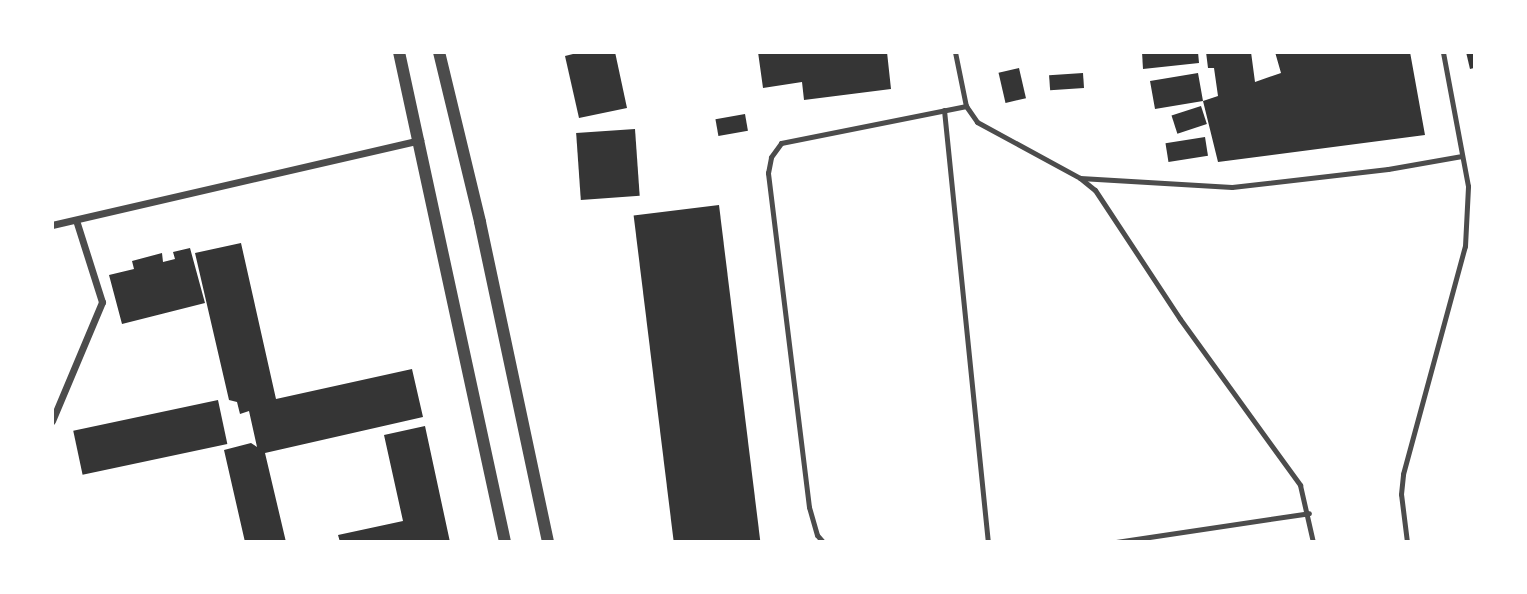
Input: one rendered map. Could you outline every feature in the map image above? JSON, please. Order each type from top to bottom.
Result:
[{"type":"street","points":[[399,52],[505,541]]},
{"type":"street","points":[[439,52],[480,222],[548,541]]},
{"type":"street","points":[[52,225],[420,140]]},
{"type":"street","points":[[52,421],[102,302],[76,220]]},
{"type":"lane","points":[[955,52],[966,106],[977,122],[1080,178],[1095,190],[1180,320],[1300,485],[1309,513],[1313,541]]},
{"type":"lane","points":[[1406,541],[1401,494],[1403,474],[1465,246],[1468,186],[1443,52]]},
{"type":"lane","points":[[823,541],[817,535],[809,507],[768,173],[771,157],[781,143],[966,106]]},
{"type":"lane","points":[[944,110],[988,541]]},
{"type":"lane","points":[[1080,178],[1231,187],[1388,169],[1462,156]]},
{"type":"lane","points":[[1116,541],[1309,513]]},
{"type":"building","points":[[581,52],[615,52],[627,108],[579,118],[565,56]]},
{"type":"building","points":[[758,52],[887,52],[891,89],[804,100],[802,82],[763,88]]},
{"type":"building","points":[[1142,52],[1198,52],[1199,63],[1143,69]]},
{"type":"building","points":[[1206,52],[1251,52],[1255,82],[1281,73],[1275,52],[1410,52],[1425,135],[1218,162],[1203,101],[1218,96],[1214,68],[1208,68]]},
{"type":"building","points":[[1466,52],[1474,52],[1474,68],[1470,69]]},
{"type":"building","points":[[1019,68],[1026,98],[1006,103],[999,73]]},
{"type":"building","points":[[1083,73],[1084,88],[1050,90],[1049,75]]},
{"type":"building","points":[[1198,73],[1203,101],[1155,109],[1150,81]]},
{"type":"building","points":[[1201,106],[1207,124],[1177,134],[1172,116]]},
{"type":"building","points":[[745,114],[748,131],[718,136],[715,119]]},
{"type":"building","points":[[635,129],[640,196],[581,200],[576,133]]},
{"type":"building","points":[[1205,137],[1208,156],[1168,162],[1165,143]]},
{"type":"building","points":[[719,205],[760,541],[674,542],[634,215]]},
{"type":"building","points":[[241,243],[276,399],[412,369],[423,417],[265,453],[286,542],[245,542],[224,450],[251,443],[257,447],[249,411],[240,414],[237,402],[229,400],[195,253]]},
{"type":"building","points":[[190,248],[205,303],[122,324],[109,275],[134,269],[132,261],[162,253],[163,262],[175,259],[173,252]]},
{"type":"building","points":[[218,400],[227,444],[83,475],[73,431]]},
{"type":"building","points":[[425,426],[450,542],[340,542],[338,535],[403,521],[384,435]]}]
